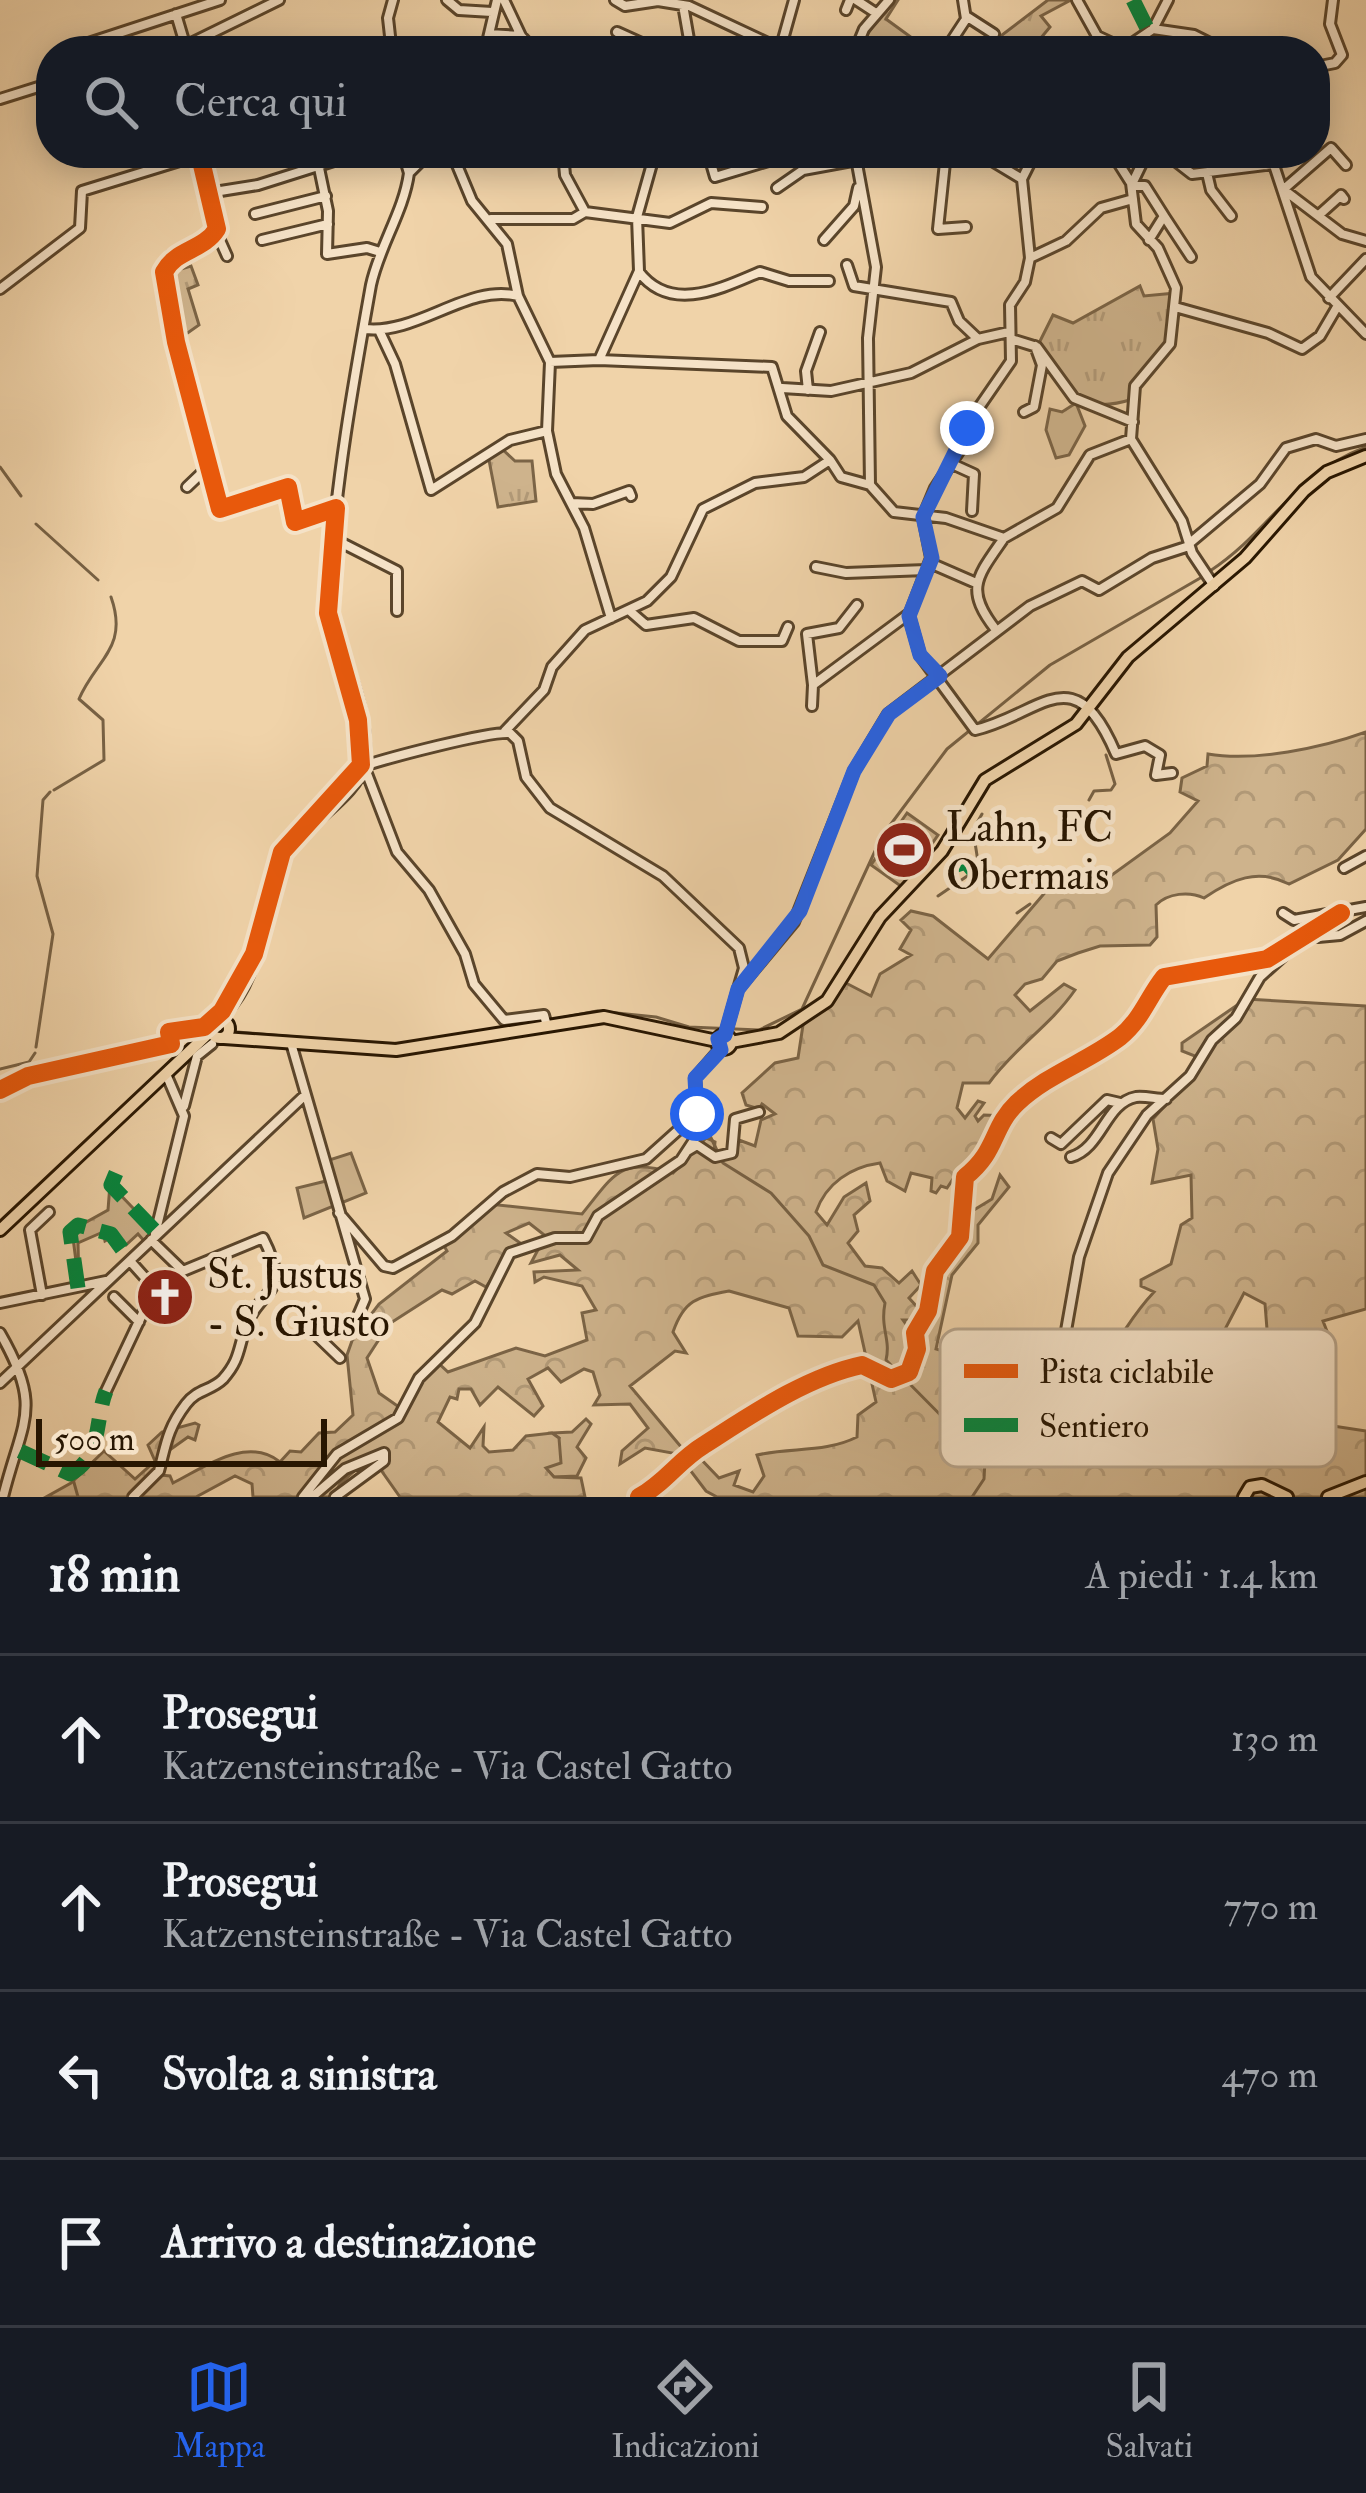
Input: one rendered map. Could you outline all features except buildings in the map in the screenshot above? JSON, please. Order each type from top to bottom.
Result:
[{"type":"main road","points":[[0,1230],[166,1074],[220,1032],[396,1051],[546,1022],[622,1018],[722,1038],[778,1033],[816,1010],[835,990],[873,927],[933,864],[975,791],[995,770],[1049,741],[1091,710],[1128,657],[1207,578],[1318,478],[1366,456]]},
{"type":"main road","points":[[1328,1497],[1366,1482]]},
{"type":"main road","points":[[1244,1497],[1250,1487],[1262,1485],[1287,1497]]},
{"type":"street","points":[[109,36],[220,0]]},
{"type":"street","points":[[209,36],[279,0]]},
{"type":"street","points":[[390,36],[388,17],[393,0]]},
{"type":"street","points":[[447,0],[460,10],[492,12]]},
{"type":"street","points":[[500,0],[521,36],[489,34],[492,12],[500,0]]},
{"type":"street","points":[[615,0],[626,6],[657,0],[683,2],[757,36]]},
{"type":"street","points":[[788,36],[794,0]]},
{"type":"street","points":[[863,36],[889,0]]},
{"type":"street","points":[[954,36],[966,16],[963,0]]},
{"type":"street","points":[[1077,0],[1097,36]]},
{"type":"street","points":[[1143,36],[1153,29],[1168,0]]},
{"type":"street","points":[[1330,64],[1342,55],[1330,24],[1333,0]]},
{"type":"street","points":[[683,2],[689,36]]},
{"type":"street","points":[[851,3],[876,13]]},
{"type":"street","points":[[176,14],[182,36]]},
{"type":"street","points":[[966,16],[994,34]]},
{"type":"street","points":[[1153,29],[1193,36]]},
{"type":"street","points":[[617,32],[626,36]]},
{"type":"street","points":[[0,99],[36,88]]},
{"type":"street","points":[[1330,148],[1346,164]]},
{"type":"street","points":[[0,289],[80,228],[80,193],[158,168]]},
{"type":"street","points":[[204,168],[214,227],[227,256]]},
{"type":"street","points":[[208,193],[320,168],[328,224],[326,254],[367,248],[380,252]]},
{"type":"street","points":[[408,168],[410,173]]},
{"type":"street","points":[[415,168],[380,252],[350,402],[332,613],[361,716],[364,766],[397,852],[456,936],[474,984],[504,1020],[546,1022]]},
{"type":"street","points":[[458,168],[472,201],[507,244],[518,296],[550,362],[547,431],[560,488],[584,528],[611,618]]},
{"type":"street","points":[[565,168],[585,212]]},
{"type":"street","points":[[599,360],[638,271],[637,217],[651,168]]},
{"type":"street","points":[[712,168],[715,177],[745,168]]},
{"type":"street","points":[[777,188],[809,168]]},
{"type":"street","points":[[824,240],[859,199],[855,168]]},
{"type":"street","points":[[856,168],[874,251],[875,289],[868,338],[870,485],[887,508],[946,518],[1004,538]]},
{"type":"street","points":[[944,168],[938,229],[966,227]]},
{"type":"street","points":[[1004,168],[1022,179]]},
{"type":"street","points":[[1028,168],[1022,179],[1030,258],[1025,282],[1010,305],[1009,367],[971,419],[923,517],[928,566],[909,616],[920,655],[940,676],[970,726],[977,730],[1040,701],[1078,700],[1091,710],[1116,754],[1145,746],[1160,754],[1156,775],[1172,773]]},
{"type":"street","points":[[1121,168],[1132,186],[1136,224],[1171,271],[1175,307],[1170,344],[1135,386],[1131,439],[1182,521],[1207,578]]},
{"type":"street","points":[[1132,186],[1140,168]]},
{"type":"street","points":[[1180,168],[1208,173],[1247,168]]},
{"type":"street","points":[[1272,168],[1286,190],[1342,234],[1366,241]]},
{"type":"street","points":[[1286,190],[1309,168]]},
{"type":"street","points":[[1208,173],[1211,190],[1231,216]]},
{"type":"street","points":[[1132,186],[1144,186],[1191,257]]},
{"type":"street","points":[[1286,190],[1292,225],[1311,277],[1366,334]]},
{"type":"street","points":[[255,214],[326,196]]},
{"type":"street","points":[[1319,215],[1339,197]]},
{"type":"street","points":[[1030,258],[1066,241],[1101,208],[1133,199]]},
{"type":"street","points":[[490,219],[573,219],[585,212],[670,223],[711,203],[762,207]]},
{"type":"street","points":[[1149,240],[1164,216]]},
{"type":"street","points":[[262,240],[328,224]]},
{"type":"street","points":[[214,227],[204,242],[171,255],[162,267],[176,342],[220,509]]},
{"type":"street","points":[[1329,298],[1366,260]]},
{"type":"street","points":[[848,265],[849,284],[951,302],[958,321],[977,339]]},
{"type":"street","points":[[638,271],[652,286],[676,293],[714,292],[760,272],[789,280],[829,281]]},
{"type":"street","points":[[365,329],[379,331],[437,317],[498,293],[518,296]]},
{"type":"street","points":[[1175,307],[1268,333],[1298,349],[1320,336],[1337,308]]},
{"type":"street","points":[[379,331],[395,364],[430,490],[509,440],[547,431]]},
{"type":"street","points":[[808,390],[806,371],[820,332]]},
{"type":"street","points":[[782,388],[808,390],[916,372],[977,339],[1011,335],[1034,346],[1074,398],[1132,422]]},
{"type":"street","points":[[1024,412],[1034,407],[1042,365],[1034,346]]},
{"type":"street","points":[[550,362],[759,364],[776,369],[787,416],[841,477],[870,485]]},
{"type":"street","points":[[996,630],[978,605],[976,583],[1004,538],[1057,508],[1090,454],[1131,439]]},
{"type":"street","points":[[738,989],[794,922],[854,771],[889,714],[996,630],[1078,582],[1099,590],[1152,558],[1190,545],[1260,484],[1286,448],[1316,439],[1336,446],[1366,439]]},
{"type":"street","points":[[153,1238],[197,1056],[220,1032],[257,955],[281,862],[364,766],[398,753],[424,753],[505,731],[544,690],[552,667],[585,630],[631,611],[678,568],[703,509],[755,483],[804,477],[830,460]]},
{"type":"street","points":[[952,464],[974,474],[973,511]]},
{"type":"street","points":[[187,487],[209,466]]},
{"type":"street","points":[[570,503],[593,504],[629,491],[632,496]]},
{"type":"street","points":[[295,522],[338,508]]},
{"type":"street","points":[[336,540],[398,571],[397,611]]},
{"type":"street","points":[[816,567],[846,573],[928,566],[976,583]]},
{"type":"street","points":[[812,706],[807,634],[839,628],[857,605]]},
{"type":"street","points":[[631,611],[646,625],[694,619],[739,640],[782,641],[788,626]]},
{"type":"street","points":[[813,685],[872,637],[909,616]]},
{"type":"street","points":[[303,1497],[337,1454],[398,1418],[419,1378],[475,1323],[510,1253],[555,1238],[586,1238],[598,1216],[669,1173],[700,1131],[693,1082],[722,1038],[744,968],[739,948],[663,876],[550,808],[526,777],[518,741],[505,731]]},
{"type":"street","points":[[1344,868],[1366,856]]},
{"type":"street","points":[[1283,913],[1294,920],[1366,907]]},
{"type":"street","points":[[639,1497],[668,1480],[700,1446],[814,1382],[862,1365],[900,1377],[913,1366],[915,1333],[928,1311],[935,1270],[960,1237],[964,1178],[993,1150],[1001,1121],[1012,1107],[1054,1073],[1122,1035],[1144,1014],[1164,977],[1226,962],[1256,962],[1341,913]]},
{"type":"street","points":[[1310,930],[1318,937],[1334,937],[1366,921]]},
{"type":"street","points":[[1066,1329],[1079,1257],[1106,1178],[1148,1115],[1168,1099],[1236,1018],[1260,976],[1310,930]]},
{"type":"street","points":[[290,1042],[302,1098],[364,1304],[356,1318],[318,1326],[313,1334],[340,1358]]},
{"type":"street","points":[[166,1074],[183,1106]]},
{"type":"street","points":[[0,1383],[302,1098]]},
{"type":"street","points":[[1051,1138],[1060,1144],[1107,1100],[1168,1099]]},
{"type":"street","points":[[1071,1157],[1084,1153],[1120,1103]]},
{"type":"street","points":[[686,1150],[697,1145],[719,1156],[735,1151],[738,1116],[759,1112]]},
{"type":"street","points":[[338,1213],[384,1266],[393,1268],[452,1236],[503,1192],[537,1174],[570,1177],[646,1159],[697,1114]]},
{"type":"street","points":[[42,1295],[30,1230],[49,1212]]},
{"type":"street","points":[[133,1497],[159,1471],[160,1446],[197,1390],[219,1383],[242,1356],[246,1328],[268,1300],[275,1278],[263,1238],[183,1271],[153,1238]]},
{"type":"street","points":[[130,1260],[157,1292]]},
{"type":"street","points":[[0,1303],[107,1280]]},
{"type":"street","points":[[106,1391],[139,1322],[157,1292],[170,1283]]},
{"type":"street","points":[[114,1297],[139,1322]]},
{"type":"street","points":[[0,1333],[27,1388],[20,1451],[3,1497]]},
{"type":"street","points":[[312,1497],[345,1469],[385,1455],[384,1461],[339,1493]]},
{"type":"green space","points":[[891,0],[898,0],[886,19],[909,36],[866,36]]},
{"type":"green space","points":[[1048,0],[1071,0],[1041,16],[1050,27],[1042,36],[1001,36]]},
{"type":"green space","points":[[191,266],[198,285],[188,289],[199,325],[179,339],[164,274]]},
{"type":"green space","points":[[1140,286],[1144,296],[1176,293],[1170,344],[1135,386],[1133,399],[1114,404],[1086,402],[1066,387],[1037,347],[1053,315],[1073,323]]},
{"type":"green space","points":[[1076,403],[1085,426],[1069,455],[1056,458],[1046,430],[1050,409],[1062,412]]},
{"type":"green space","points":[[502,449],[515,461],[532,461],[536,501],[498,507],[488,455]]},
{"type":"green space","points":[[1366,732],[1366,829],[1338,860],[1289,884],[1256,876],[1204,898],[1173,896],[1156,905],[1157,937],[1150,945],[1100,946],[1057,961],[1042,979],[1025,984],[1015,995],[1030,1011],[1064,984],[1075,990],[1065,1003],[989,1083],[963,1083],[957,1108],[965,1118],[978,1101],[984,1103],[975,1116],[978,1121],[984,1115],[1007,1116],[998,1141],[972,1169],[961,1167],[947,1188],[941,1186],[936,1193],[931,1191],[932,1178],[911,1173],[905,1191],[887,1181],[880,1163],[869,1165],[833,1185],[816,1212],[827,1225],[844,1197],[866,1183],[870,1201],[854,1215],[858,1231],[848,1243],[865,1266],[882,1268],[899,1283],[912,1271],[921,1285],[909,1298],[918,1308],[911,1320],[903,1320],[911,1331],[925,1303],[934,1302],[969,1213],[992,1199],[1000,1175],[1009,1187],[978,1225],[978,1243],[952,1275],[936,1349],[940,1350],[940,1467],[1336,1467],[1336,1426],[1366,1431],[1366,1497],[717,1497],[706,1491],[678,1454],[645,1448],[620,1464],[622,1451],[648,1428],[630,1404],[594,1405],[600,1395],[593,1372],[584,1369],[561,1382],[548,1368],[528,1379],[543,1406],[534,1416],[498,1387],[480,1405],[471,1389],[459,1389],[457,1399],[450,1397],[438,1422],[470,1448],[484,1427],[483,1446],[489,1452],[513,1450],[526,1436],[552,1433],[559,1438],[561,1463],[546,1468],[554,1477],[581,1478],[585,1497],[400,1497],[371,1456],[340,1484],[333,1497],[253,1497],[252,1484],[235,1476],[196,1497],[46,1497],[71,1483],[104,1451],[135,1479],[155,1461],[148,1445],[162,1432],[195,1423],[199,1425],[195,1440],[188,1437],[164,1454],[160,1475],[170,1476],[173,1483],[240,1453],[254,1452],[280,1462],[290,1451],[301,1452],[319,1433],[335,1432],[353,1415],[347,1355],[353,1338],[379,1304],[447,1251],[443,1244],[489,1204],[582,1214],[611,1179],[629,1168],[673,1173],[706,1138],[715,1142],[714,1153],[734,1156],[739,1140],[755,1146],[761,1120],[775,1114],[762,1104],[759,1109],[746,1105],[742,1093],[775,1063],[798,1058],[803,1025],[844,982],[871,996],[880,974],[911,955],[900,949],[911,930],[901,920],[911,911],[933,916],[988,959],[1048,889],[1065,882],[1094,888],[1170,833],[1198,801],[1180,792],[1182,778],[1207,766],[1208,754],[1267,755]],"holes":[[[529,1223],[552,1241],[541,1244],[531,1263],[560,1255],[578,1270],[534,1272],[535,1282],[544,1277],[582,1286],[596,1310],[582,1313],[587,1340],[545,1356],[516,1348],[448,1372],[436,1361],[417,1383],[406,1412],[379,1393],[367,1358],[389,1324],[442,1290],[452,1294],[475,1281],[486,1287],[510,1252],[523,1245],[506,1233]],[[729,1291],[789,1308],[798,1336],[842,1337],[858,1321],[876,1402],[858,1415],[857,1437],[833,1445],[757,1455],[764,1476],[753,1492],[734,1485],[739,1471],[719,1478],[696,1454],[687,1454],[630,1386],[675,1351],[686,1353],[673,1332],[693,1302]]]},
{"type":"green space","name":"Lahn, FC Obermais","points":[[907,813],[938,835],[902,887],[871,865]]},
{"type":"green space","points":[[1246,999],[1366,1006],[1366,1309],[1323,1321],[1326,1329],[1267,1329],[1265,1304],[1244,1293],[1225,1329],[1126,1329],[1154,1292],[1141,1286],[1141,1280],[1171,1264],[1181,1225],[1192,1218],[1191,1175],[1152,1183],[1158,1149],[1153,1119],[1195,1072],[1195,1056],[1182,1051],[1182,1043]]},
{"type":"green space","points":[[351,1153],[366,1193],[304,1218],[297,1188],[326,1181],[323,1162]]},
{"type":"green space","points":[[110,1184],[153,1229],[145,1242],[138,1234],[126,1245],[116,1235],[105,1241],[103,1232],[78,1243],[79,1285],[72,1230],[108,1210]]},
{"type":"green space","points":[[586,1419],[591,1424],[577,1447],[586,1458],[577,1476],[554,1477],[545,1468],[559,1438],[552,1433],[572,1432]]},
{"type":"waterway","points":[[1210,571],[1319,472],[1366,447]]},
{"type":"waterway","points":[[0,467],[21,496]]},
{"type":"waterway","points":[[36,524],[98,580]]},
{"type":"waterway","points":[[529,1024],[597,1011],[656,1017],[689,1027],[759,1030],[802,1009],[882,836],[947,749],[1050,665],[1202,577]]},
{"type":"waterway","points":[[54,790],[104,760],[103,720],[79,699],[113,641],[111,597]]},
{"type":"waterway","points":[[1089,800],[1094,791],[1111,790],[1115,784],[1106,755]]},
{"type":"waterway","points":[[36,1047],[53,934],[37,876],[43,800],[50,792]]},
{"type":"waterway","points":[[938,896],[979,868],[973,830],[982,814]]},
{"type":"waterway","points":[[1017,913],[1030,904]]},
{"type":"waterway","points":[[0,1079],[202,1032]]},
{"type":"waterway","points":[[237,1032],[371,1043]]},
{"type":"waterway","points":[[0,1069],[29,1062],[35,1053]]},
{"type":"waterway","points":[[702,1119],[723,1163],[771,1193],[809,1236],[823,1265],[874,1285],[885,1303],[886,1360],[940,1415]]},
{"type":"waterway","points":[[972,1497],[984,1479],[985,1467]]},
{"type":"waterway","points":[[73,1479],[78,1497]]},
{"type":"marked path","points":[[1133,0],[1149,32]]},
{"type":"marked path","points":[[951,867],[966,862],[976,874]]},
{"type":"marked path","points":[[116,1173],[111,1185],[155,1231]]},
{"type":"marked path","points":[[78,1288],[70,1232],[78,1225],[111,1234],[130,1260]]},
{"type":"marked path","points":[[20,1451],[70,1474],[81,1467],[93,1448],[106,1391]]},
{"type":"cycle path","points":[[171,1044],[169,1032],[204,1027],[222,1011],[254,954],[282,852],[361,765],[358,720],[328,613],[336,508],[295,522],[288,487],[220,509],[176,342],[164,272],[217,229],[203,168]]},
{"type":"cycle path","points":[[639,1497],[695,1451],[800,1388],[862,1365],[891,1379],[909,1372],[917,1349],[915,1333],[928,1311],[935,1271],[960,1237],[965,1177],[983,1158],[1017,1103],[1120,1037],[1164,977],[1267,959],[1341,913]]},
{"type":"cycle path","points":[[0,1090],[28,1076],[171,1044]]},
{"type":"place","name":"Lahn, FC Obermais","points":[[904,850]]},
{"type":"place","name":"St. Justus - S. Giusto","points":[[165,1297]]},
{"type":"route","points":[[697,1114],[695,1078],[722,1048],[718,1039],[725,1035],[738,989],[800,911],[854,771],[896,706],[940,676],[920,655],[909,616],[932,558],[923,517],[967,428]]}]
